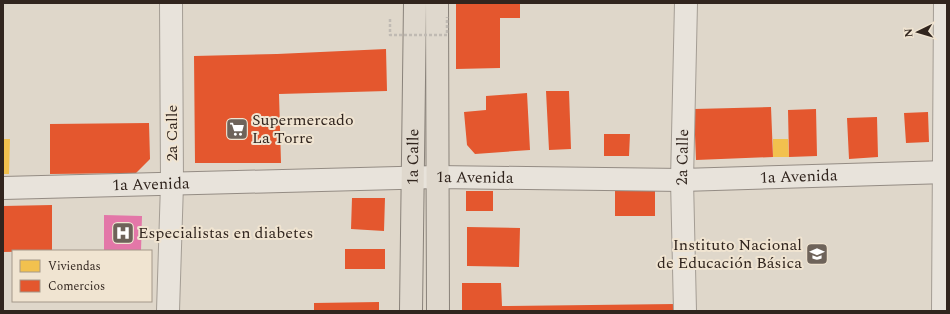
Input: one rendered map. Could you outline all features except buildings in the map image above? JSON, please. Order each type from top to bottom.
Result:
[{"type":"main road","name":"1a Calle","points":[[412,311],[415,3]]},
{"type":"main road","name":"1a Calle","points":[[438,311],[437,177],[442,10]]},
{"type":"street","name":"2a Calle","points":[[168,311],[172,184],[171,3]]},
{"type":"street","name":"2a Calle","points":[[685,311],[682,180],[686,3]]},
{"type":"street","points":[[943,311],[946,172],[945,3]]},
{"type":"street","name":"1a Avenida","points":[[3,188],[413,179],[437,177],[682,180],[946,172]]},
{"type":"path","points":[[390,18],[390,35],[446,35],[442,10]]},
{"type":"place","name":"Supermercado La Torre","points":[[237,129]]},
{"type":"place","name":"Especialistas en diabetes","points":[[123,233]]},
{"type":"place","name":"Instituto Nacional de Educación Básica","points":[[817,254]]}]
